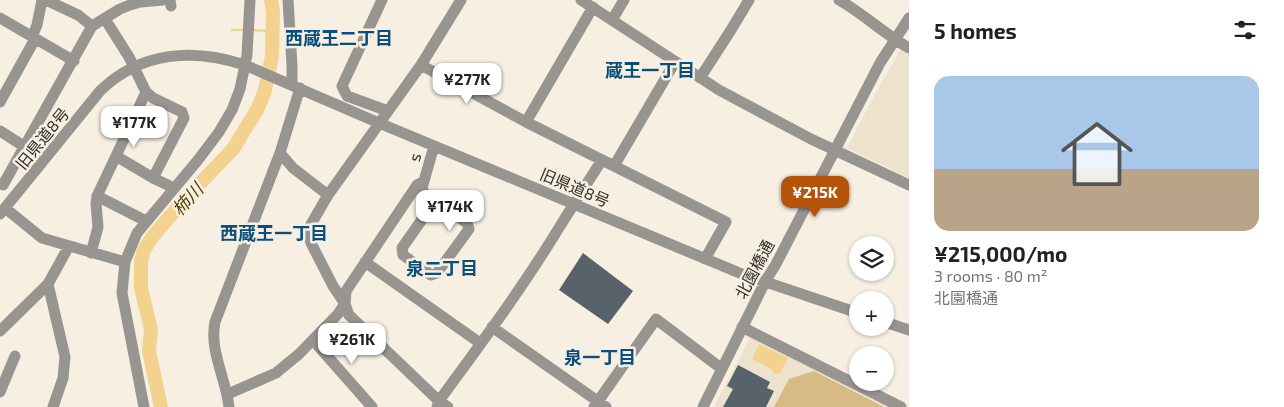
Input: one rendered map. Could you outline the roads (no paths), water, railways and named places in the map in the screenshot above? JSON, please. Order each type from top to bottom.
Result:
[{"type":"street","points":[[0,102],[33,38],[42,0]]},
{"type":"street","points":[[46,0],[78,15],[92,26]]},
{"type":"street","points":[[229,407],[228,394],[214,344],[213,332],[215,322],[280,153],[292,85],[288,0]]},
{"type":"street","points":[[382,0],[342,86],[347,96],[388,111]]},
{"type":"street","points":[[461,0],[421,66],[328,195],[312,222],[308,233],[311,243],[333,286],[345,304],[349,316],[441,405],[602,160]]},
{"type":"street","points":[[581,0],[700,78],[766,116],[909,185]]},
{"type":"street","points":[[612,20],[624,0]]},
{"type":"street","points":[[700,78],[749,0]]},
{"type":"street","points":[[839,0],[855,9],[894,40],[909,48]]},
{"type":"street","points":[[144,407],[122,294],[125,262],[130,247],[146,221],[198,160],[226,120],[236,100],[248,66],[252,1]]},
{"type":"street","points":[[14,197],[2,184],[74,61],[92,26],[130,5],[140,2],[168,2]]},
{"type":"street","points":[[526,122],[593,7]]},
{"type":"street","points":[[0,18],[74,61]]},
{"type":"street","name":"北園橋通","points":[[703,407],[764,282],[776,264],[880,63],[909,18]]},
{"type":"street","points":[[105,19],[146,92],[153,98],[182,112],[184,118],[153,178]]},
{"type":"street","name":"旧県道8号","points":[[3,211],[110,81],[133,66],[163,57],[195,54],[231,60],[248,66],[379,123],[705,259],[764,282],[849,310]]},
{"type":"street","points":[[614,166],[675,62]]},
{"type":"street","points":[[421,66],[526,122],[726,222],[705,259]]},
{"type":"street","points":[[91,253],[98,228],[97,196],[146,92]]},
{"type":"street","points":[[0,131],[25,147]]},
{"type":"street","name":"s","points":[[434,146],[422,188],[424,193],[467,223],[469,229],[437,273],[431,275],[403,255],[402,248],[435,201]]},
{"type":"street","points":[[280,153],[293,168],[328,195]]},
{"type":"street","points":[[116,156],[174,188]]},
{"type":"street","points":[[228,394],[276,373],[313,340],[338,314],[345,304],[346,291],[417,185],[424,180]]},
{"type":"street","points":[[97,196],[146,221]]},
{"type":"street","points":[[3,211],[42,238],[125,262]]},
{"type":"street","points":[[0,332],[48,284],[69,246]]},
{"type":"street","points":[[366,262],[480,343]]},
{"type":"street","points":[[48,284],[65,357],[62,378],[53,407]]},
{"type":"street","points":[[492,327],[600,405],[656,319],[722,369]]},
{"type":"street","points":[[894,325],[909,330]]},
{"type":"street","points":[[742,327],[901,407]]},
{"type":"street","points":[[313,340],[372,407]]},
{"type":"street","points":[[0,392],[15,356]]},
{"type":"waterway","name":"柿川","points":[[161,407],[149,351],[151,330],[141,288],[141,261],[144,250],[153,236],[233,149],[258,108],[265,90],[272,56],[273,12],[271,0]]},
{"type":"waterway","points":[[232,30],[246,30]]},
{"type":"waterway","points":[[251,30],[272,31]]},
{"type":"district","name":"西蔵王二丁目","points":[[339,38]]},
{"type":"district","name":"蔵王一丁目","points":[[650,70]]},
{"type":"district","name":"西蔵王一丁目","points":[[274,233]]},
{"type":"district","name":"泉二丁目","points":[[442,268]]},
{"type":"district","name":"泉一丁目","points":[[600,357]]}]
